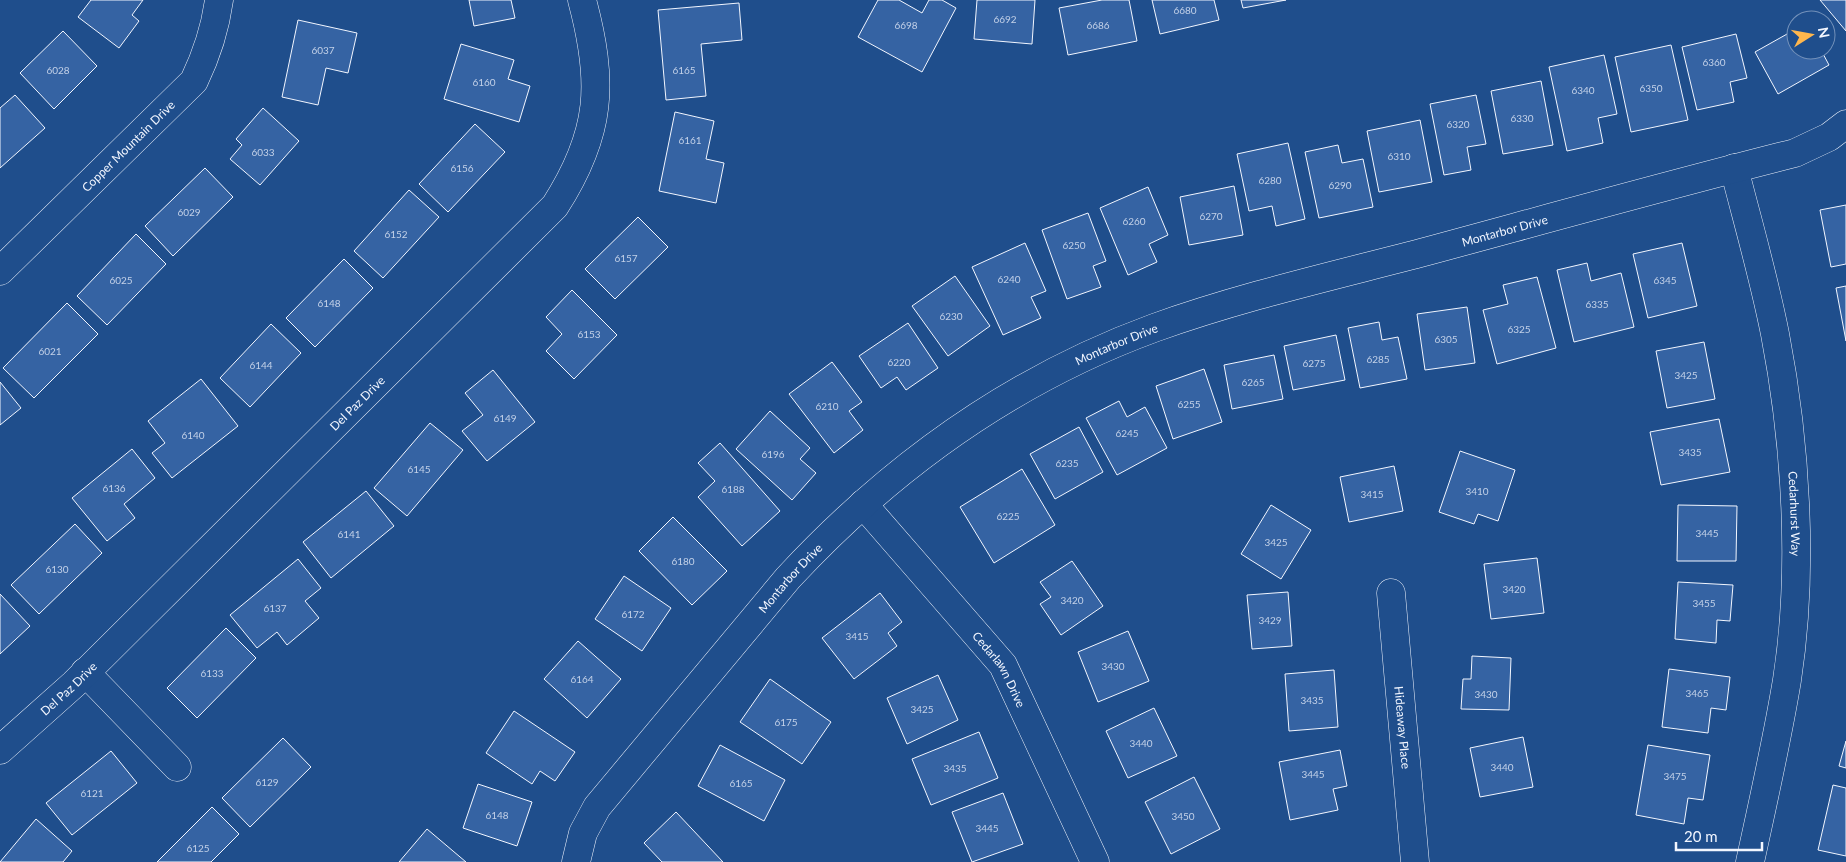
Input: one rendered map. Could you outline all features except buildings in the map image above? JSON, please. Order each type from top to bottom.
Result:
[{"type":"street","name":"Copper Mountain Drive","points":[[0,271],[194,81],[208,52],[216,24],[219,0]]},
{"type":"street","name":"Del Paz Drive","points":[[0,750],[85,672],[555,206],[574,177],[588,140],[596,105],[595,61],[591,34],[582,0]]},
{"type":"street","name":"Montarbor Drive","points":[[576,862],[583,832],[597,807],[788,578],[820,543],[899,472],[943,438],[1025,387],[1153,328],[1246,300],[1795,153],[1829,137],[1846,124]]},
{"type":"street","name":"Cedarhurst Way","points":[[1734,168],[1760,269],[1784,387],[1795,526],[1794,598],[1787,679],[1750,862]]},
{"type":"street","name":"Cedarlawn Drive","points":[[863,504],[1003,666],[1094,862]]},
{"type":"street","name":"Hideaway Place","points":[[1391,593],[1415,862]]},
{"type":"street","points":[[85,672],[177,767]]}]
